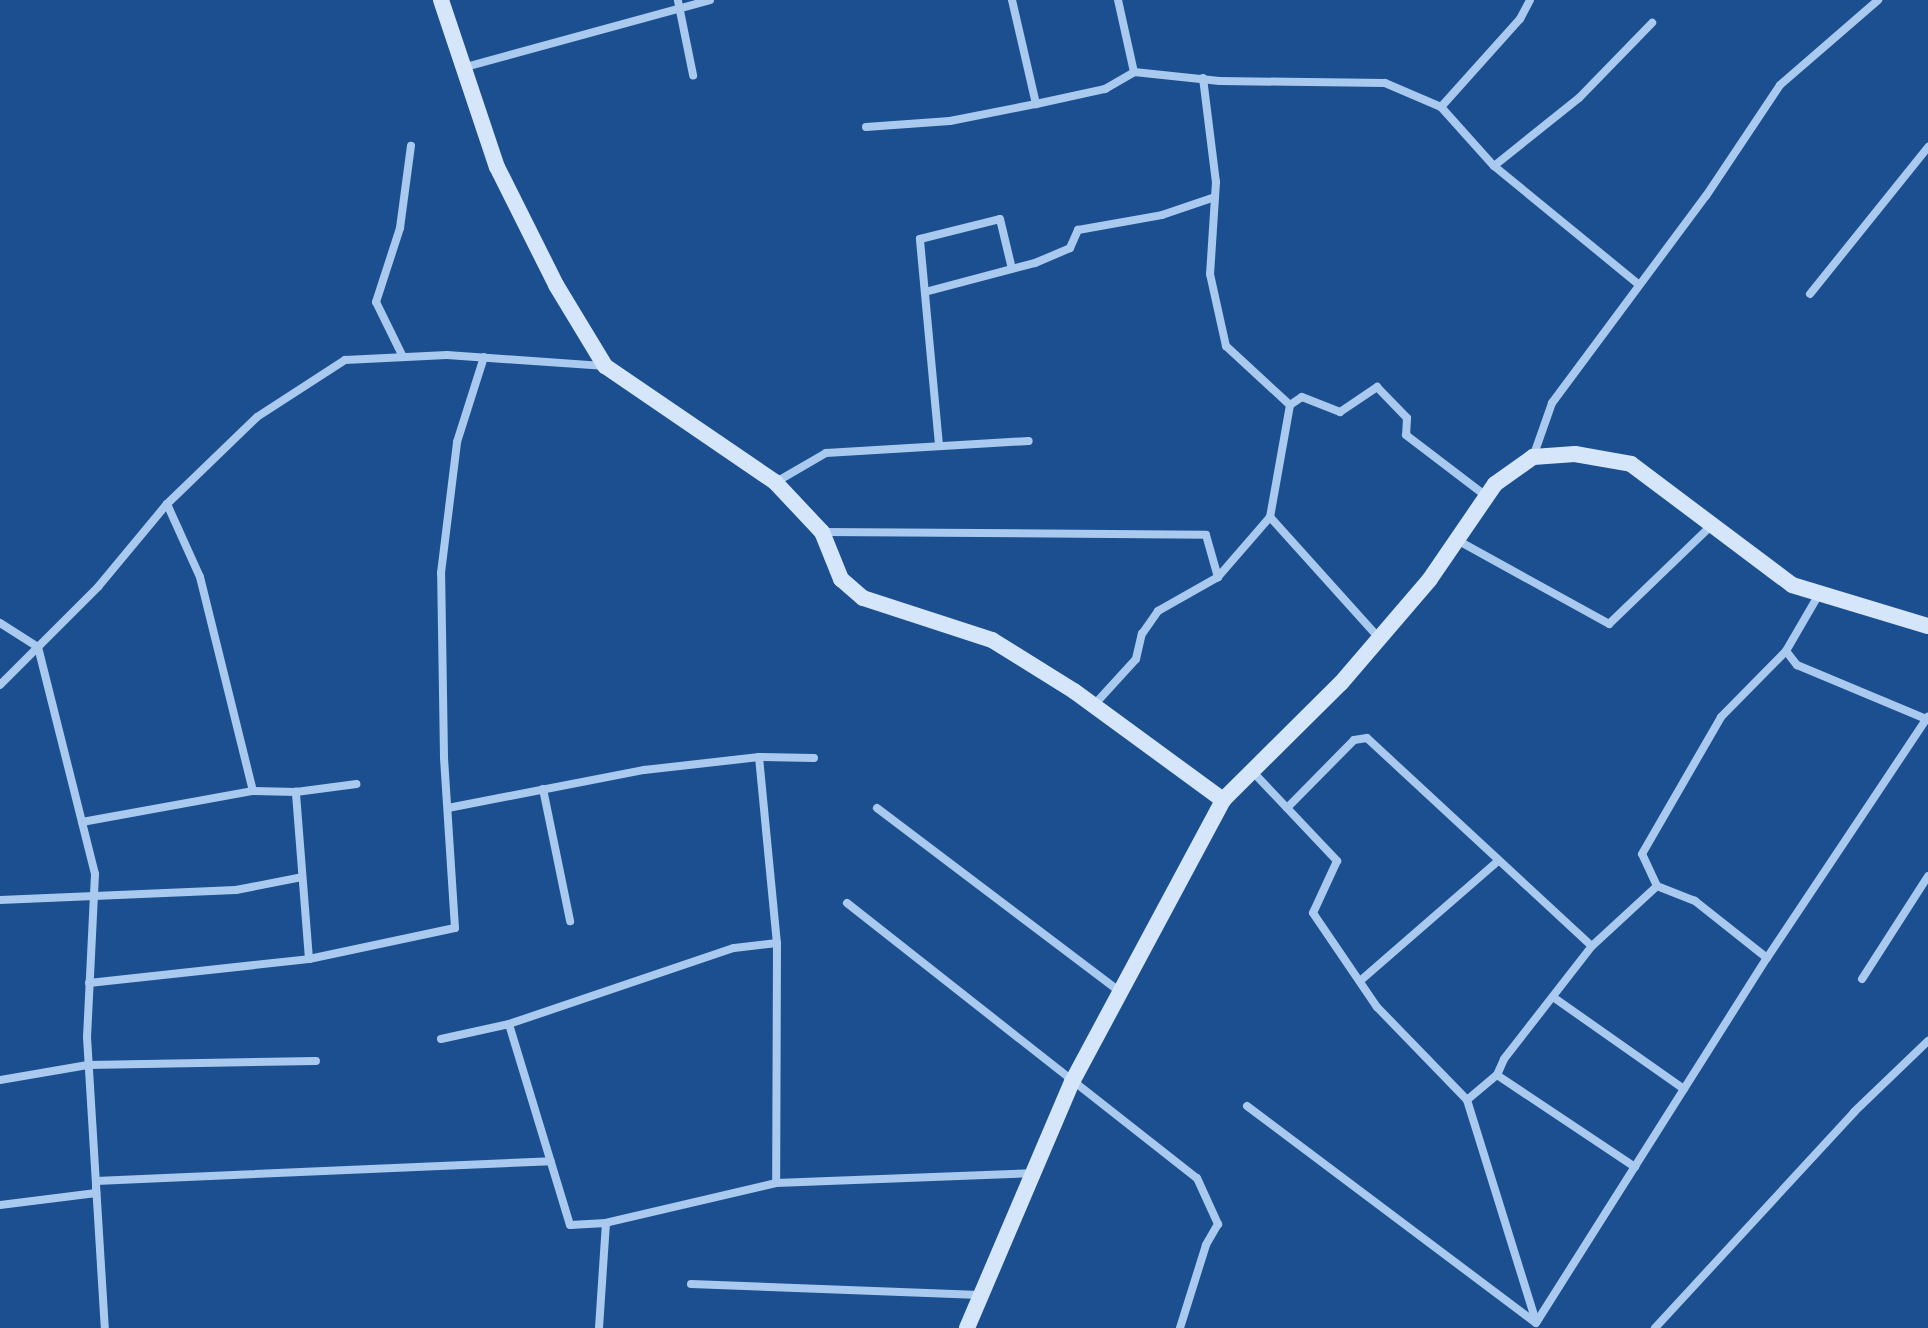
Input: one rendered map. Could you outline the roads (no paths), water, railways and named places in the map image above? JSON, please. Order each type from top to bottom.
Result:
[{"type":"street","points":[[441,0],[497,167],[556,285],[605,366],[775,482],[822,532],[841,579],[863,598],[992,640],[1094,705],[1223,800]]},
{"type":"street","points":[[462,68],[679,2],[710,0]]},
{"type":"street","points":[[1012,0],[1036,104]]},
{"type":"street","points":[[1118,0],[1134,72]]},
{"type":"street","points":[[1441,107],[1520,19],[1529,0]]},
{"type":"street","points":[[1533,457],[1552,403],[1706,196],[1780,85],[1878,0]]},
{"type":"street","points":[[679,2],[693,75]]},
{"type":"street","points":[[1494,166],[1579,98],[1652,23]]},
{"type":"street","points":[[866,127],[950,121],[1036,104],[1105,89],[1134,72],[1203,78],[1385,83],[1441,107],[1494,166],[1638,284]]},
{"type":"street","points":[[1203,78],[1215,197],[1210,274],[1226,346],[1290,405]]},
{"type":"street","points":[[403,357],[376,302],[400,228],[411,146]]},
{"type":"street","points":[[1810,294],[1928,147]]},
{"type":"street","points":[[925,292],[1012,269],[1070,248],[1078,230],[1162,215],[1215,197]]},
{"type":"street","points":[[939,445],[920,239],[1000,219],[1012,269]]},
{"type":"street","points":[[0,685],[98,587],[167,504],[257,417],[345,360],[484,357],[605,366]]},
{"type":"street","points":[[89,983],[309,959],[455,928],[441,573],[457,442],[484,357]]},
{"type":"street","points":[[1094,705],[1136,659],[1142,634],[1158,611],[1218,577],[1270,517],[1290,405],[1302,397],[1340,412],[1377,387],[1407,418],[1406,435],[1487,496]]},
{"type":"street","points":[[775,482],[826,453],[1029,441]]},
{"type":"street","points":[[967,1328],[1072,1082],[1223,800],[1379,638],[1457,540],[1495,484],[1533,457],[1575,454],[1631,464],[1792,585],[1928,626]]},
{"type":"street","points":[[167,504],[200,577],[253,791]]},
{"type":"street","points":[[1270,517],[1379,638]]},
{"type":"street","points":[[1457,540],[1609,624],[1713,525]]},
{"type":"street","points":[[822,532],[1206,535],[1218,577]]},
{"type":"street","points":[[1767,958],[1695,901],[1657,886],[1642,854],[1651,832],[1721,717],[1786,651],[1819,593]]},
{"type":"street","points":[[0,623],[38,647],[95,874],[88,1065],[105,1328]]},
{"type":"street","points":[[1537,1326],[1767,958],[1927,718],[1797,665],[1786,651]]},
{"type":"street","points":[[1287,808],[1354,740],[1367,738],[1497,862],[1592,946]]},
{"type":"street","points":[[448,808],[644,770],[759,757],[814,758]]},
{"type":"street","points":[[759,757],[777,943],[776,1183]]},
{"type":"street","points":[[1252,771],[1337,861],[1313,913],[1377,1007],[1467,1100],[1537,1326]]},
{"type":"street","points":[[82,822],[253,791],[296,792],[356,784]]},
{"type":"street","points":[[543,789],[570,921]]},
{"type":"street","points":[[296,792],[309,959]]},
{"type":"street","points":[[877,808],[1119,991]]},
{"type":"street","points":[[1360,981],[1497,862]]},
{"type":"street","points":[[1862,979],[1928,876]]},
{"type":"street","points":[[0,900],[236,890],[302,877]]},
{"type":"street","points":[[1467,1100],[1497,1075],[1592,946],[1657,886]]},
{"type":"street","points":[[847,903],[1197,1178],[1218,1224],[1206,1245],[1180,1328]]},
{"type":"street","points":[[441,1039],[509,1024],[734,948],[777,943]]},
{"type":"street","points":[[1553,997],[1684,1089]]},
{"type":"street","points":[[509,1024],[570,1225],[606,1223],[776,1183],[1031,1173]]},
{"type":"street","points":[[1655,1328],[1854,1112],[1928,1041]]},
{"type":"street","points":[[0,1080],[88,1065],[316,1061]]},
{"type":"street","points":[[1497,1075],[1635,1167]]},
{"type":"street","points":[[1247,1106],[1537,1326]]},
{"type":"street","points":[[96,1193],[96,1181],[551,1161]]},
{"type":"street","points":[[0,1205],[96,1193]]},
{"type":"street","points":[[599,1328],[606,1223]]},
{"type":"street","points":[[691,1284],[980,1295]]}]
